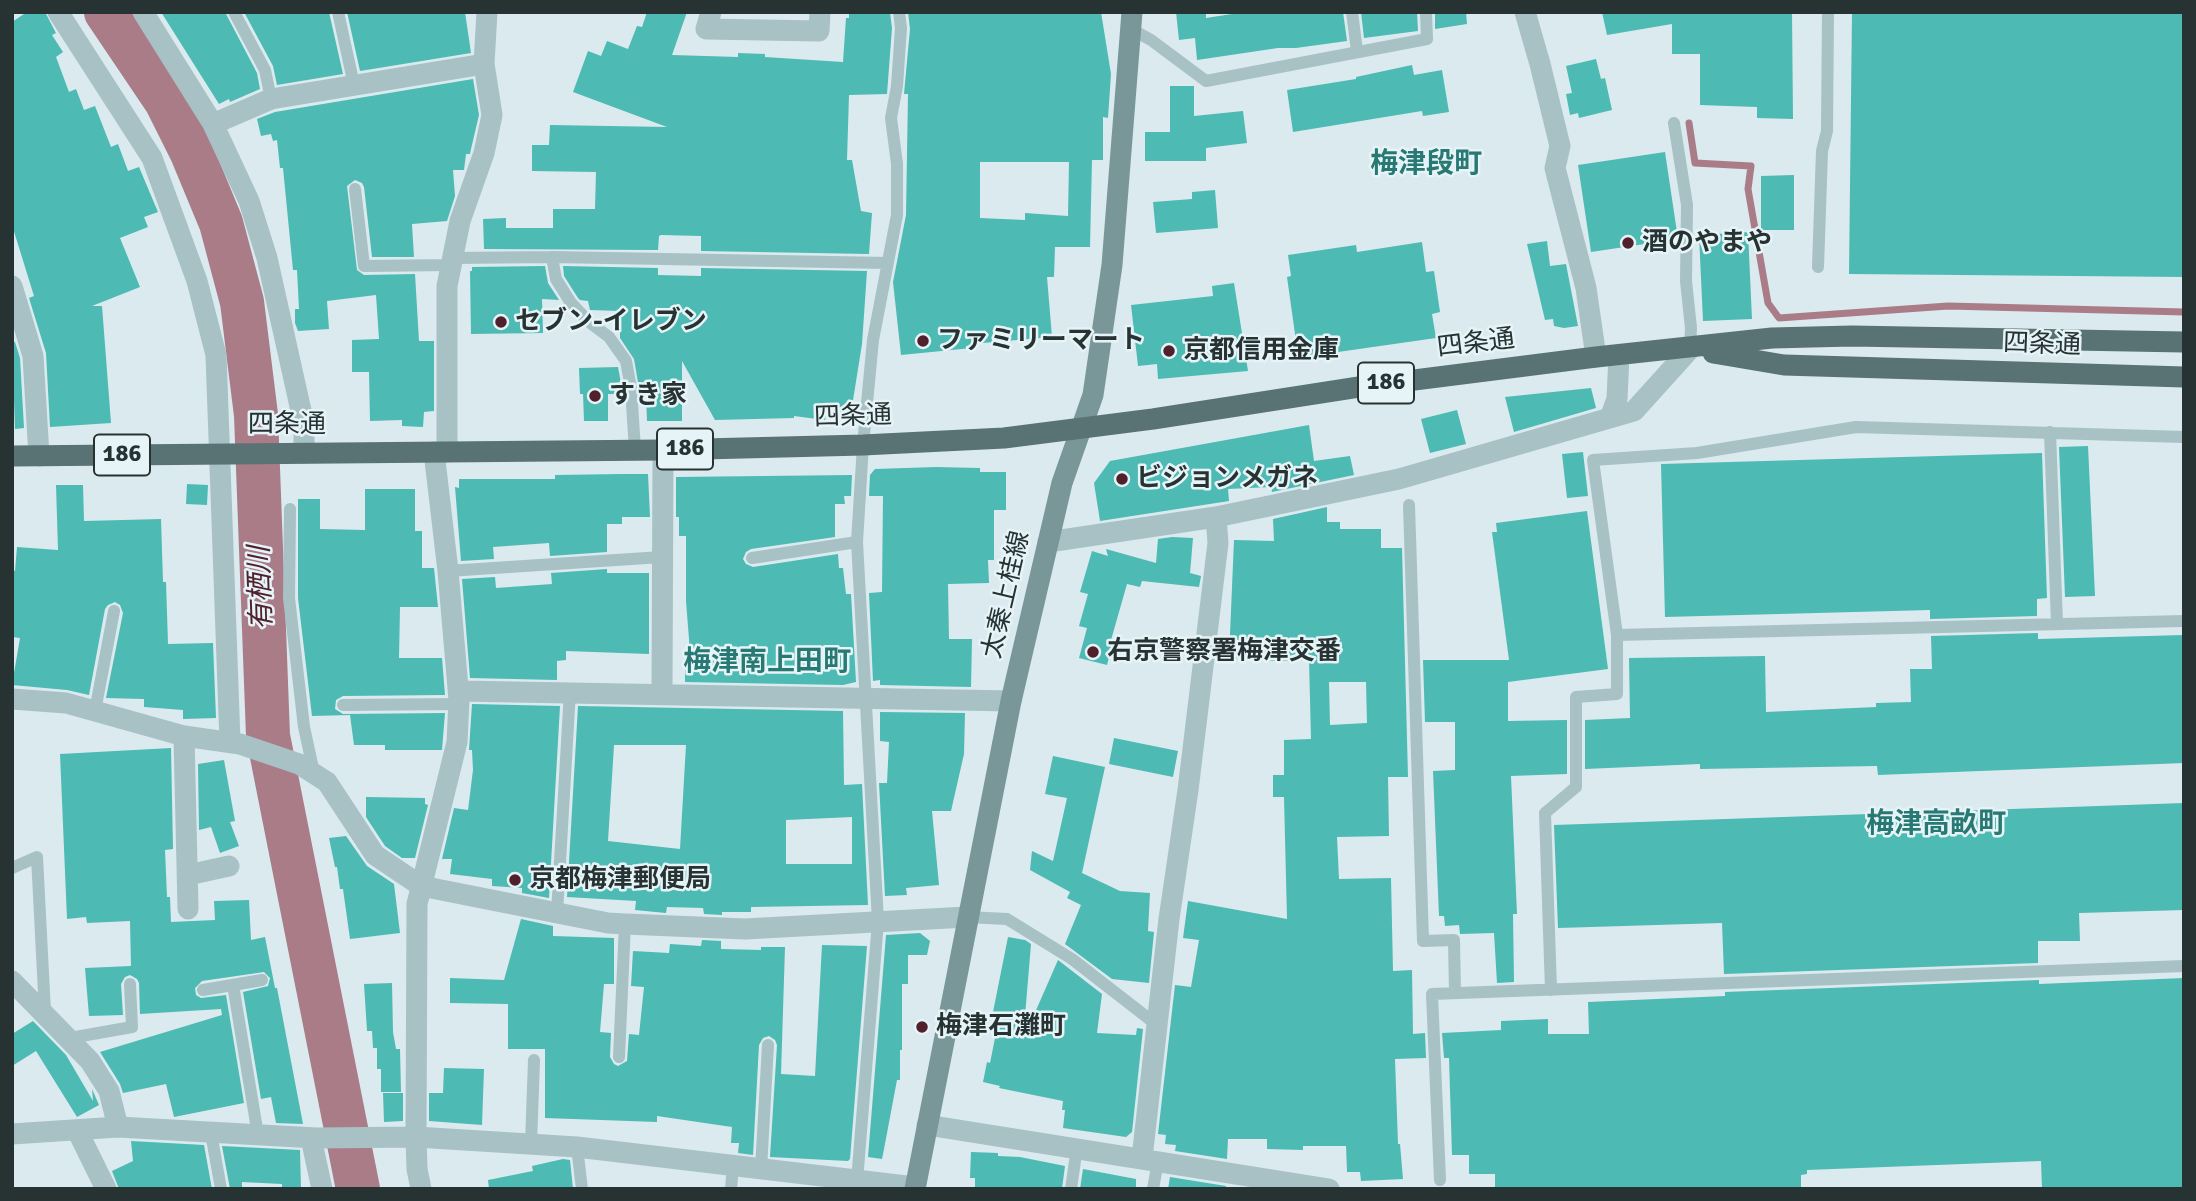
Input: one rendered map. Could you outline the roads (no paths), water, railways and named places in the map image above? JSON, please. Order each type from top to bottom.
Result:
[{"type":"main road","name":"太秦上桂線","points":[[915,1188],[1011,701],[1062,483],[1093,395],[1112,265],[1131,21]]},
{"type":"main road","name":"四条通","points":[[12,456],[663,450],[1004,438],[1153,419],[1359,387],[1772,338],[1852,335],[2184,342]]},
{"type":"main road","name":"四条通","points":[[1690,349],[1784,365],[2184,377]]},
{"type":"street","points":[[58,12],[152,158],[197,281],[216,355],[226,453],[235,743]]},
{"type":"street","points":[[143,12],[213,124],[249,201],[267,258],[304,424],[295,453]]},
{"type":"street","points":[[421,1189],[416,1137],[417,904],[457,742],[458,697],[441,452],[447,286],[460,221],[484,153],[492,115],[484,64],[487,12]]},
{"type":"street","points":[[710,12],[706,29],[819,31],[820,12]]},
{"type":"street","points":[[1525,12],[1560,146],[1555,168],[1587,288],[1596,357]]},
{"type":"street","points":[[213,124],[271,99],[484,64]]},
{"type":"street","points":[[12,286],[33,356],[39,456]]},
{"type":"street","points":[[1048,542],[1216,517],[1399,479],[1634,411],[1690,349]]},
{"type":"street","points":[[1610,418],[1617,399],[1619,355]]},
{"type":"street","points":[[662,693],[663,450]]},
{"type":"street","points":[[1150,1159],[1157,1026],[1218,543],[1216,517]]},
{"type":"street","points":[[458,697],[570,691],[1011,701]]},
{"type":"street","points":[[12,699],[66,703],[184,736],[235,743],[306,769],[327,782],[375,855],[421,886],[625,924],[745,929],[967,918]]},
{"type":"street","points":[[184,736],[188,909]]},
{"type":"street","points":[[188,875],[229,866]]},
{"type":"street","points":[[12,981],[90,1061],[109,1091],[118,1127]]},
{"type":"street","points":[[927,1125],[1150,1159],[1248,1182],[1329,1189]]},
{"type":"street","points":[[12,1135],[118,1127],[314,1138],[416,1137],[577,1147],[915,1188]]},
{"type":"street","points":[[77,1130],[106,1189]]},
{"type":"street","points":[[314,1138],[322,1189]]},
{"type":"lane","points":[[234,12],[265,70],[271,99]]},
{"type":"lane","points":[[338,12],[354,85]]},
{"type":"lane","points":[[857,1181],[878,921],[857,542],[873,340],[897,215],[897,164],[891,118],[897,86],[901,29],[899,12]]},
{"type":"lane","points":[[1352,12],[1357,51]]},
{"type":"lane","points":[[1131,21],[1151,40],[1206,81],[1427,39],[1426,12]]},
{"type":"lane","points":[[1818,267],[1822,151],[1827,131],[1828,12]]},
{"type":"lane","points":[[1674,122],[1687,205],[1686,281],[1691,328],[1690,349]]},
{"type":"lane","points":[[355,189],[364,266],[552,257],[888,263]]},
{"type":"lane","points":[[552,257],[556,279],[571,303],[589,322],[609,337],[626,361],[631,388],[635,450]]},
{"type":"lane","points":[[1551,990],[1545,813],[1576,787],[1576,697],[1617,694],[1617,635],[1592,460],[1697,453],[1856,427],[2184,437]]},
{"type":"lane","points":[[2050,432],[2057,624]]},
{"type":"lane","points":[[1409,505],[1423,941],[1454,940],[1455,993]]},
{"type":"lane","points":[[290,509],[289,598],[304,727],[306,769]]},
{"type":"lane","points":[[752,558],[857,542]]},
{"type":"lane","points":[[448,571],[662,558]]},
{"type":"lane","points":[[95,711],[114,611]]},
{"type":"lane","points":[[1617,635],[2184,621]]},
{"type":"lane","points":[[557,913],[570,691]]},
{"type":"lane","points":[[343,705],[458,697]]},
{"type":"lane","points":[[12,868],[37,857],[45,1012]]},
{"type":"lane","points":[[967,918],[1007,919],[1072,959],[1157,1026]]},
{"type":"lane","points":[[619,1057],[625,924]]},
{"type":"lane","points":[[1440,1180],[1432,994],[2184,966]]},
{"type":"lane","points":[[203,990],[262,980]]},
{"type":"lane","points":[[70,1038],[132,1027],[130,984]]},
{"type":"lane","points":[[233,985],[258,1135]]},
{"type":"lane","points":[[761,1169],[768,1045]]},
{"type":"lane","points":[[531,1144],[534,1060]]},
{"type":"lane","points":[[211,1133],[221,1189]]},
{"type":"lane","points":[[577,1147],[582,1189]]},
{"type":"lane","points":[[1072,1189],[1077,1147]]},
{"type":"lane","points":[[1150,1159],[1153,1189]]},
{"type":"lane","points":[[731,1189],[733,1165]]},
{"type":"waterway","name":"有栖川","points":[[106,12],[166,101],[192,153],[221,223],[242,302],[256,415],[268,736],[358,1189]]},
{"type":"waterway","points":[[1689,123],[1695,163],[1751,166],[1748,189],[1768,303],[1779,318],[1948,306],[2184,312]]},
{"type":"place","name":"酒のやまや","points":[[1628,243]]},
{"type":"place","name":"セブン-イレブン","points":[[501,322]]},
{"type":"place","name":"ファミリーマート","points":[[923,341]]},
{"type":"place","name":"京都信用金庫","points":[[1169,351]]},
{"type":"place","name":"すき家","points":[[595,396]]},
{"type":"place","name":"ビジョンメガネ","points":[[1122,479]]},
{"type":"place","name":"右京警察署梅津交番","points":[[1093,652]]},
{"type":"place","name":"京都梅津郵便局","points":[[515,880]]},
{"type":"place","name":"梅津石灘町","points":[[922,1027]]},
{"type":"district","name":"梅津段町","points":[[1426,165]]},
{"type":"district","name":"梅津南上田町","points":[[767,663]]},
{"type":"district","name":"梅津高畝町","points":[[1936,825]]}]
